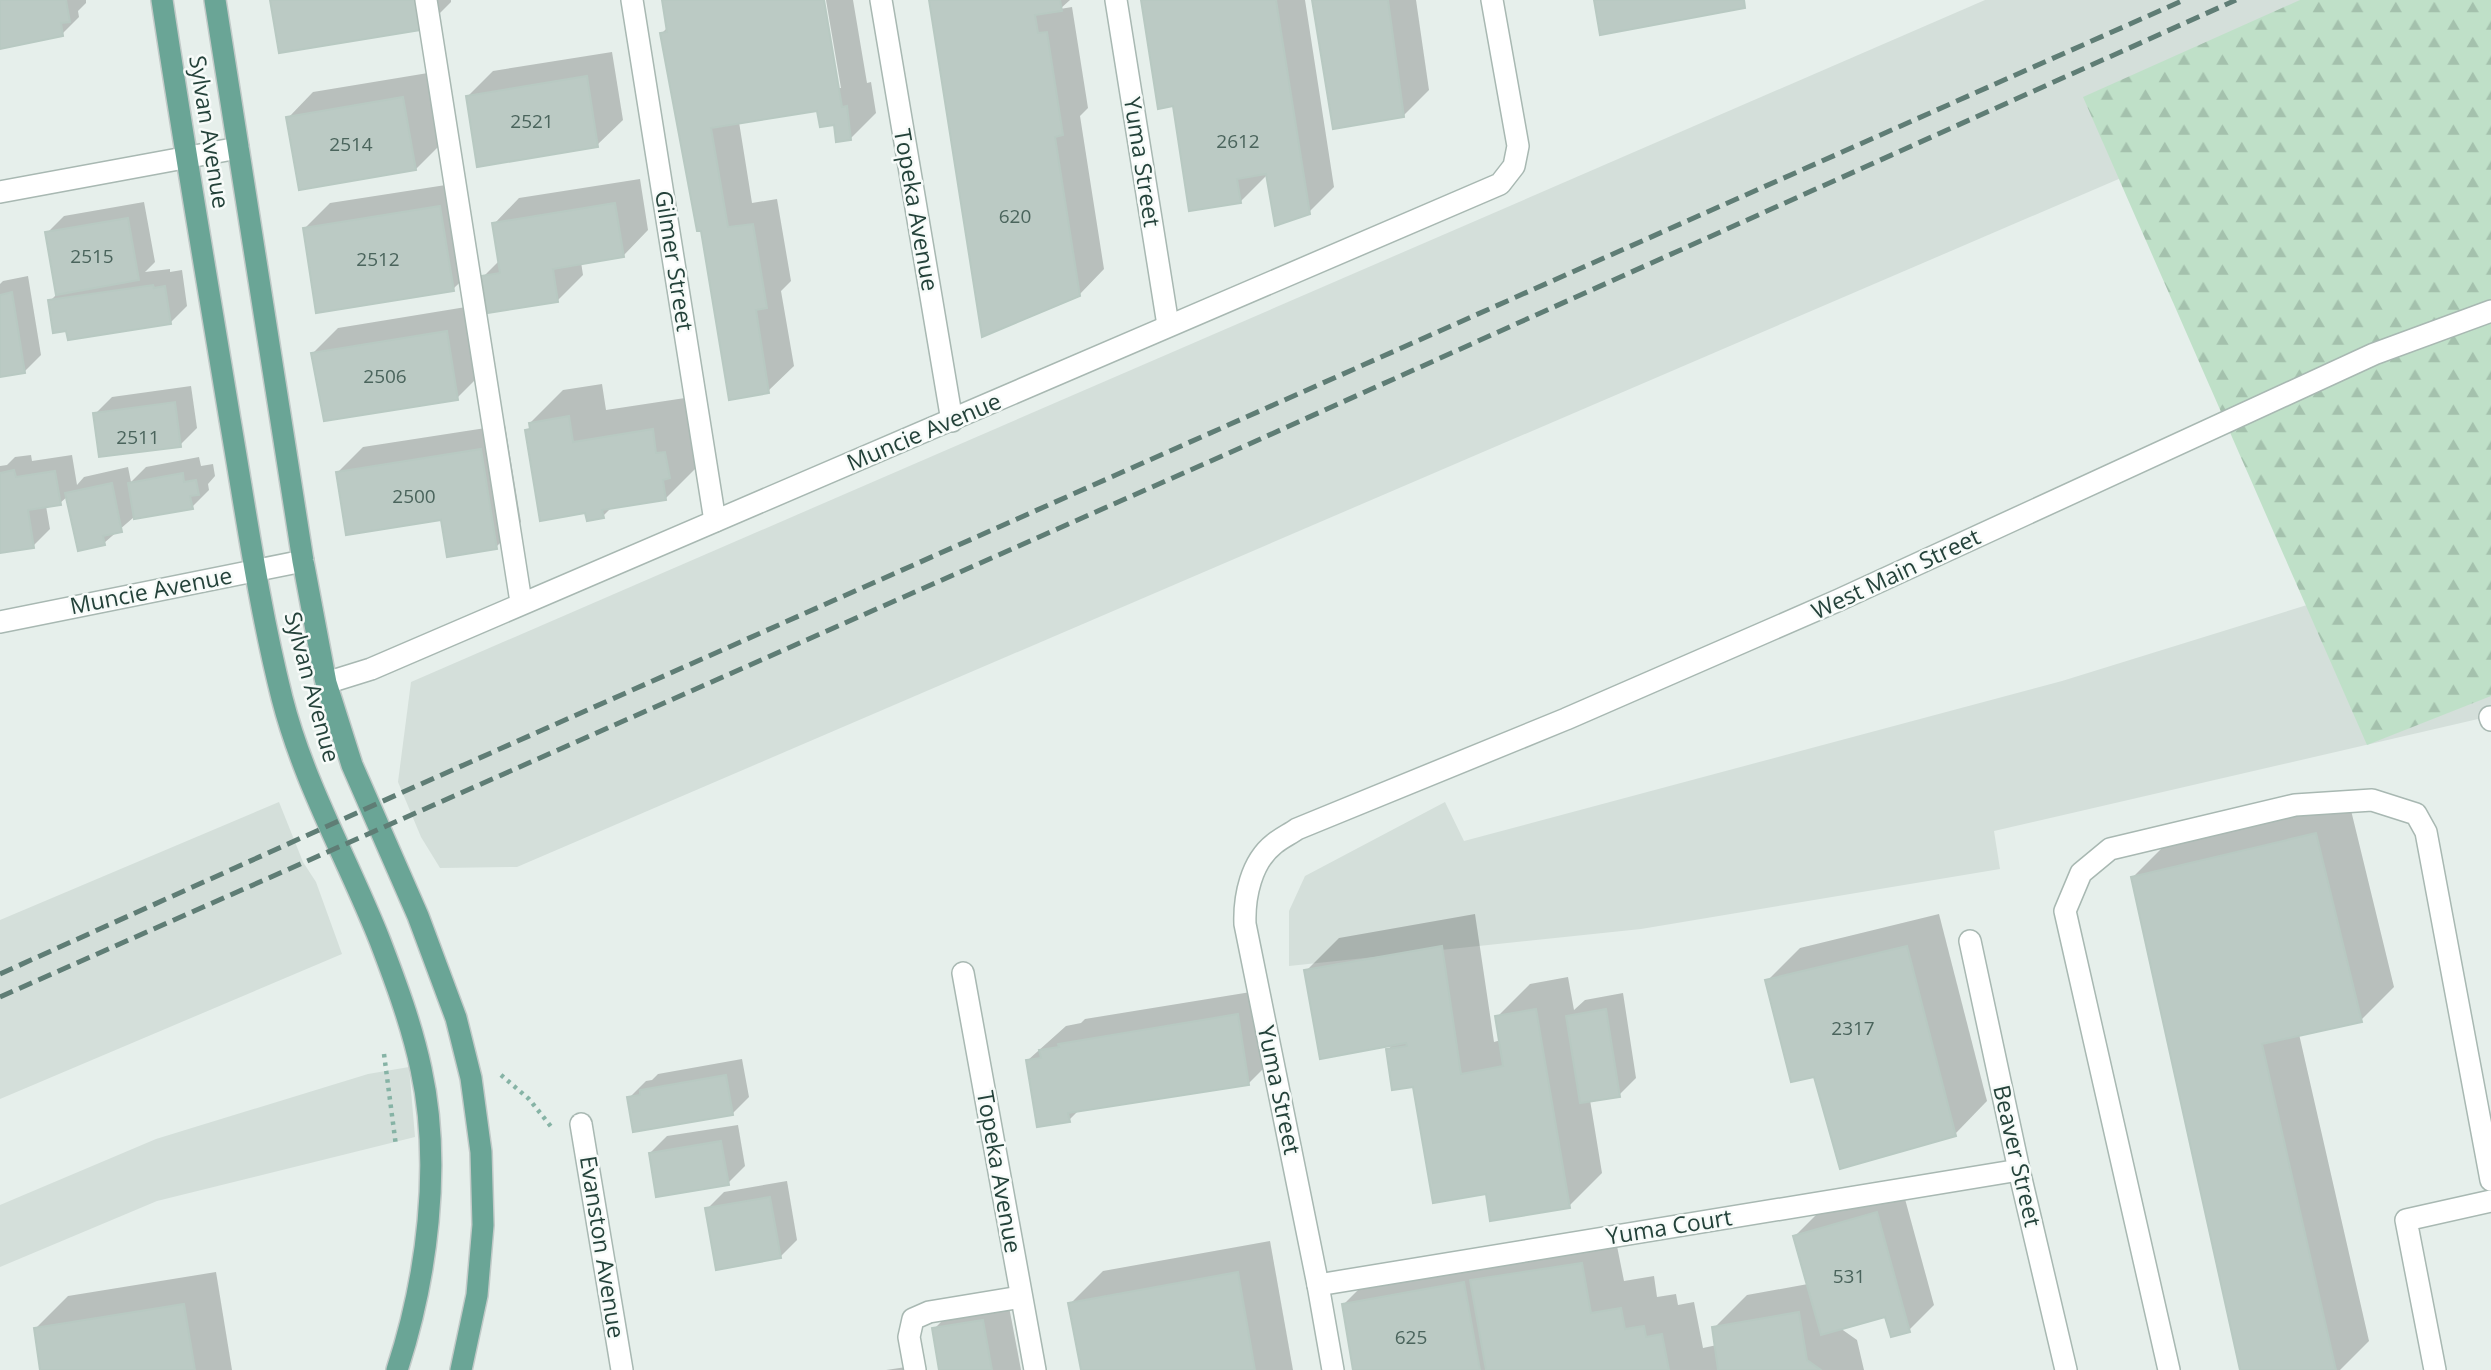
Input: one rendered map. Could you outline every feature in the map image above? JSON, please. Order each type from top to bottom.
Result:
[{"type":"main road","name":"Sylvan Avenue","points":[[162,0],[256,570],[282,698],[300,756],[380,941],[421,1069],[429,1144],[430,1202],[422,1272],[397,1370]]},
{"type":"main road","name":"Sylvan Avenue","points":[[215,0],[303,561],[326,683],[352,765],[418,916],[467,1055],[481,1152],[483,1225],[477,1295],[461,1370]]},
{"type":"street","points":[[426,0],[521,602]]},
{"type":"street","name":"Gilmer Street","points":[[632,0],[715,521]]},
{"type":"street","name":"Topeka Avenue","points":[[881,0],[952,421]]},
{"type":"street","name":"Yuma Street","points":[[1116,0],[1168,324]]},
{"type":"street","name":"Muncie Avenue","points":[[326,683],[362,672],[521,602],[952,421],[1168,324],[1500,184],[1514,166],[1518,146],[1492,0]]},
{"type":"street","points":[[0,192],[239,148]]},
{"type":"street","name":"West Main Street","points":[[1297,829],[1566,719],[1827,606],[2374,354],[2491,311]]},
{"type":"street","name":"Muncie Avenue","points":[[0,622],[303,561]]},
{"type":"street","points":[[2169,1370],[2065,911],[2081,873],[2110,849],[2295,805],[2372,800],[2416,814],[2426,832],[2491,1180]]},
{"type":"street","name":"Yuma Street","points":[[1297,829],[1272,845],[1256,868],[1244,898],[1245,924],[1333,1370]]},
{"type":"street","name":"Beaver Street","points":[[1970,941],[2066,1370]]},
{"type":"street","name":"Topeka Avenue","points":[[963,973],[1035,1370]]},
{"type":"street","name":"Evanston Avenue","points":[[583,1133],[622,1370]]},
{"type":"street","name":"Yuma Court","points":[[1318,1284],[2020,1170]]},
{"type":"street","points":[[2435,1370],[2406,1220],[2491,1201]]},
{"type":"street","points":[[915,1370],[909,1337],[913,1319],[929,1312],[1021,1297]]},
{"type":"path","points":[[384,1054],[396,1146]]},
{"type":"path","points":[[498,1072],[529,1099],[562,1142],[583,1133]]},
{"type":"shaded area","points":[[1985,0],[2491,0],[2491,19],[517,867],[440,868],[421,837],[398,782],[411,682]]},
{"type":"shaded area","points":[[2491,548],[2491,716],[1994,831],[2000,869],[1641,929],[1289,966],[1289,911],[1305,876],[1445,802],[1464,841],[2062,681]]},
{"type":"shaded area","points":[[279,802],[303,862],[316,882],[342,954],[0,1099],[0,920]]},
{"type":"shaded area","points":[[409,1067],[415,1137],[157,1201],[0,1267],[0,1205],[156,1139],[368,1074]]},
{"type":"green space","points":[[2300,0],[2491,0],[2491,696],[2367,745],[2083,97]]},
{"type":"building","points":[[0,0],[66,0],[70,22],[61,23],[63,36],[0,49]]},
{"type":"building","points":[[270,0],[422,0],[427,29],[279,53]]},
{"type":"building","points":[[662,0],[824,0],[842,107],[847,106],[851,140],[836,142],[834,125],[820,127],[817,111],[711,128],[728,227],[753,224],[767,308],[756,310],[769,393],[729,400],[701,231],[697,231],[660,33],[667,32]]},
{"type":"building","points":[[929,0],[1060,0],[1062,11],[1035,15],[1038,33],[1047,32],[1063,135],[1055,137],[1080,296],[982,337]]},
{"type":"building","points":[[1141,0],[1276,0],[1310,214],[1275,226],[1266,174],[1237,179],[1241,203],[1189,211],[1173,106],[1158,109]]},
{"type":"building","points":[[1312,0],[1388,0],[1404,117],[1333,129]]},
{"type":"building","points":[[1594,0],[1744,0],[1745,8],[1600,35]]},
{"type":"building","points":[[587,76],[598,147],[477,167],[466,96]]},
{"type":"building","points":[[403,97],[416,170],[299,190],[286,117]]},
{"type":"building","points":[[615,203],[624,257],[553,269],[558,302],[487,313],[481,276],[500,273],[492,223]]},
{"type":"building","points":[[440,206],[454,291],[316,313],[303,228]]},
{"type":"building","points":[[128,218],[139,280],[56,295],[45,232]]},
{"type":"building","points":[[153,285],[154,288],[165,286],[171,324],[68,340],[66,331],[53,333],[48,300]]},
{"type":"building","points":[[12,292],[25,373],[0,377],[0,295]]},
{"type":"building","points":[[447,331],[458,400],[324,421],[311,353]]},
{"type":"building","points":[[175,402],[181,447],[99,457],[93,413]]},
{"type":"building","points":[[569,416],[573,442],[653,429],[656,453],[665,452],[670,478],[663,480],[666,500],[602,510],[604,518],[587,521],[585,513],[540,521],[525,430],[530,429],[529,423]]},
{"type":"building","points":[[481,449],[497,549],[447,557],[441,520],[346,535],[336,472]]},
{"type":"building","points":[[14,470],[16,477],[55,471],[61,505],[28,510],[34,548],[0,553],[0,473]]},
{"type":"building","points":[[183,473],[184,482],[196,480],[199,495],[190,496],[193,509],[134,519],[128,483]]},
{"type":"building","points":[[112,483],[122,532],[103,536],[105,545],[78,551],[65,493]]},
{"type":"building","points":[[2316,833],[2362,1022],[2262,1044],[2336,1370],[2240,1370],[2131,877]]},
{"type":"building","points":[[1442,946],[1461,1074],[1503,1066],[1495,1016],[1536,1009],[1570,1208],[1490,1221],[1486,1194],[1433,1203],[1413,1087],[1392,1090],[1386,1049],[1407,1046],[1406,1043],[1320,1059],[1304,970]]},
{"type":"building","points":[[1907,946],[1956,1136],[1840,1169],[1814,1077],[1791,1082],[1765,980]]},
{"type":"building","points":[[1606,1009],[1620,1097],[1580,1103],[1566,1016]]},
{"type":"building","points":[[1238,1014],[1249,1085],[1068,1113],[1070,1122],[1037,1127],[1026,1060],[1041,1058],[1039,1050],[1059,1047],[1058,1044]]},
{"type":"building","points":[[726,1075],[733,1115],[633,1132],[627,1097],[640,1095],[640,1090]]},
{"type":"building","points":[[721,1141],[729,1185],[656,1197],[649,1153]]},
{"type":"building","points":[[770,1197],[781,1258],[716,1270],[705,1208]]},
{"type":"building","points":[[1877,1212],[1910,1332],[1891,1337],[1885,1317],[1821,1335],[1793,1236]]},
{"type":"building","points":[[1582,1263],[1591,1313],[1621,1308],[1625,1329],[1644,1326],[1646,1337],[1662,1334],[1669,1370],[1486,1370],[1470,1280]]},
{"type":"building","points":[[1238,1272],[1255,1370],[1081,1370],[1068,1303]]},
{"type":"building","points":[[1464,1282],[1480,1370],[1353,1370],[1342,1304]]},
{"type":"building","points":[[184,1304],[195,1370],[40,1370],[34,1328]]},
{"type":"building","points":[[1799,1312],[1807,1360],[1821,1370],[1718,1370],[1712,1327]]},
{"type":"building","points":[[983,1320],[992,1370],[939,1370],[932,1328]]},
{"type":"railway","points":[[0,974],[2184,0]]},
{"type":"railway","points":[[0,997],[1247,445],[2236,0]]}]
